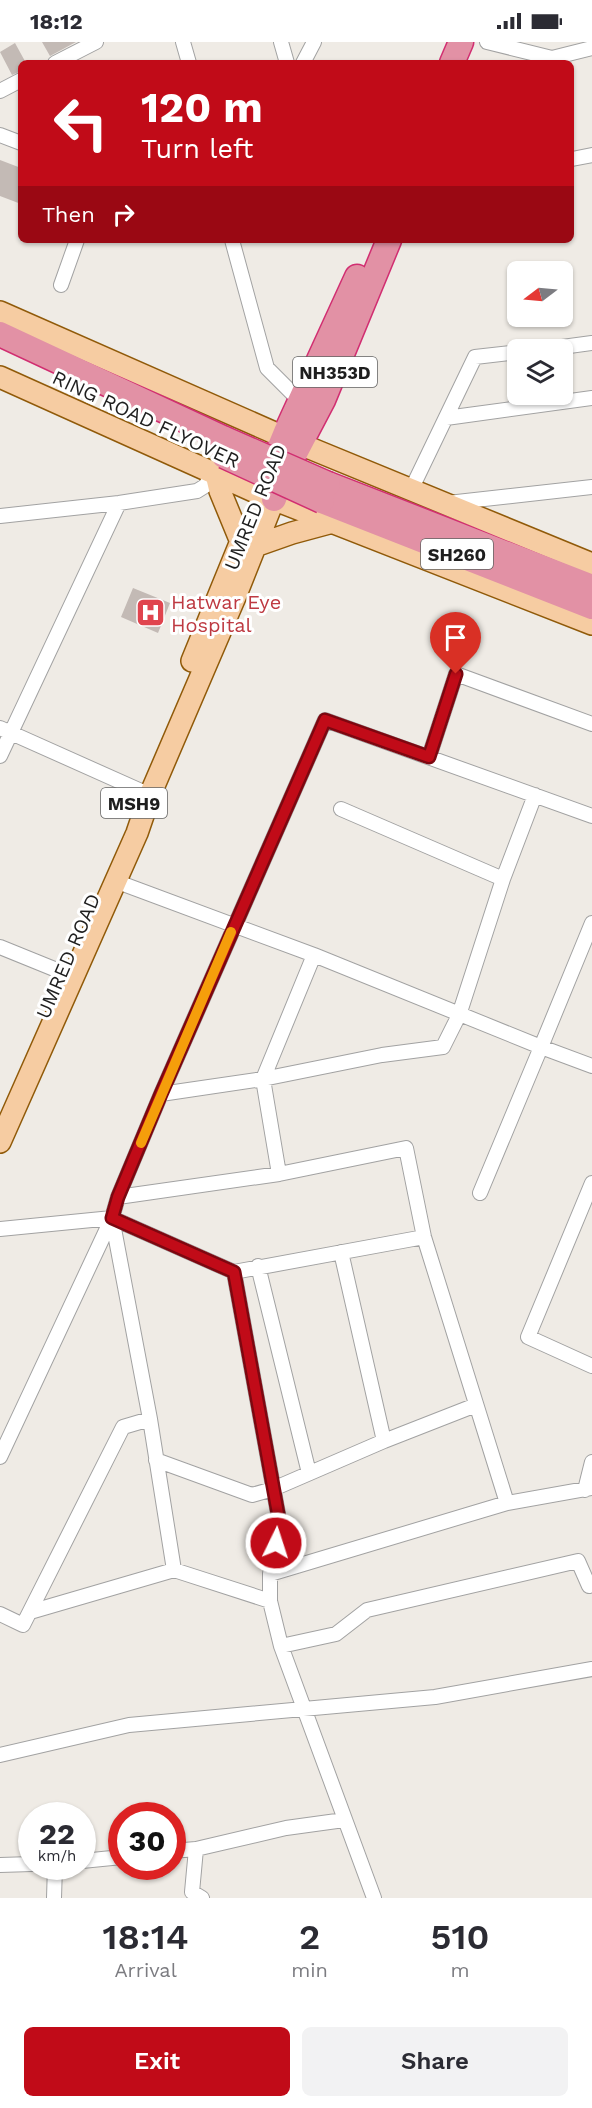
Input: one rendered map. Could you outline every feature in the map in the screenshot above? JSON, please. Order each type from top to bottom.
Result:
[{"type":"highway","points":[[453,60],[461,42]]},
{"type":"highway","points":[[467,60],[474,42]]},
{"type":"highway","name":"UMRED ROAD","points":[[292,440],[300,401],[374,243]]},
{"type":"highway","name":"NH353D","points":[[267,497],[280,482],[292,440],[323,400],[388,243]]},
{"type":"highway","name":"RING ROAD FLYOVER","points":[[0,334],[219,460]]},
{"type":"highway","name":"RING ROAD FLYOVER","points":[[0,352],[219,460],[592,608]]},
{"type":"highway","name":"RING ROAD FLYOVER","points":[[327,503],[592,587]]},
{"type":"main road","points":[[0,312],[247,421],[592,564]]},
{"type":"main road","points":[[0,377],[219,460],[267,497],[327,503],[592,624]]},
{"type":"main road","points":[[219,460],[220,491],[248,544],[292,532],[327,503]]},
{"type":"main road","name":"UMRED ROAD","points":[[0,1109],[68,975],[267,497]]},
{"type":"main road","points":[[0,1142],[22,1088],[50,1032],[68,975],[137,833],[145,792]]},
{"type":"street","points":[[61,60],[96,42]]},
{"type":"street","points":[[183,42],[188,60]]},
{"type":"street","points":[[281,42],[286,60]]},
{"type":"street","points":[[305,60],[315,42]]},
{"type":"street","points":[[487,42],[552,58],[592,48]]},
{"type":"street","points":[[0,91],[18,82]]},
{"type":"street","points":[[0,135],[18,141]]},
{"type":"street","points":[[574,159],[592,155]]},
{"type":"street","points":[[61,285],[76,243]]},
{"type":"street","points":[[233,243],[267,368],[300,401]]},
{"type":"street","points":[[573,346],[592,343]]},
{"type":"street","points":[[411,490],[475,357],[507,353]]},
{"type":"street","points":[[446,418],[592,398]]},
{"type":"street","points":[[0,516],[119,503],[197,491],[205,486],[219,460],[247,421]]},
{"type":"street","points":[[442,503],[592,486]]},
{"type":"street","points":[[0,756],[5,731],[119,503]]},
{"type":"street","points":[[429,757],[456,674],[592,724]]},
{"type":"street","points":[[0,1457],[112,1218],[118,1197],[161,1094],[325,720],[592,816]]},
{"type":"street","points":[[5,731],[145,792]]},
{"type":"street","points":[[161,1094],[263,1079],[382,1055],[443,1047],[459,1015],[503,879],[535,795]]},
{"type":"street","points":[[341,809],[503,879]]},
{"type":"street","points":[[115,881],[314,955],[459,1015],[592,1066]]},
{"type":"street","points":[[480,1193],[592,923]]},
{"type":"street","points":[[0,947],[68,975]]},
{"type":"street","points":[[279,1174],[263,1079],[314,955]]},
{"type":"street","points":[[118,1197],[279,1174],[406,1148],[424,1237],[507,1503]]},
{"type":"street","points":[[592,1183],[528,1337],[592,1366]]},
{"type":"street","points":[[0,1229],[112,1218],[234,1272],[424,1237]]},
{"type":"street","points":[[112,1218],[150,1419],[174,1570]]},
{"type":"street","points":[[340,1252],[384,1441]]},
{"type":"street","points":[[258,1266],[309,1473]]},
{"type":"street","points":[[234,1272],[279,1519],[270,1574],[270,1601],[281,1646],[374,1898]]},
{"type":"street","points":[[156,1460],[252,1495],[273,1489],[384,1441],[476,1405]]},
{"type":"street","points":[[0,1614],[23,1626],[123,1427],[150,1419]]},
{"type":"street","points":[[270,1574],[507,1503],[588,1489],[592,1462]]},
{"type":"street","points":[[281,1646],[336,1634],[367,1610],[578,1561],[589,1586],[592,1584]]},
{"type":"street","points":[[30,1612],[174,1570],[270,1601]]},
{"type":"street","points":[[0,1755],[129,1725],[435,1697],[592,1669]]},
{"type":"street","points":[[186,1850],[286,1828],[344,1820]]},
{"type":"street","points":[[196,1849],[192,1892],[202,1898]]},
{"type":"street","points":[[0,1865],[18,1864]]},
{"type":"street","points":[[54,1898],[55,1880]]},
{"type":"building","points":[[42,42],[76,42],[50,56]]},
{"type":"building","points":[[15,43],[24,60],[18,60],[18,72],[12,75],[0,52]]},
{"type":"building","points":[[0,160],[18,167],[18,203],[0,196]]},
{"type":"building","points":[[133,588],[170,603],[158,633],[121,617]]},
{"type":"slow traffic","points":[[141,1143],[231,932]]},
{"type":"place","name":"Hatwar Eye Hospital","points":[[150,613]]},
{"type":"route","points":[[276,1543],[279,1519],[234,1272],[112,1218],[118,1197],[161,1094],[325,720],[429,757],[456,674]]}]
